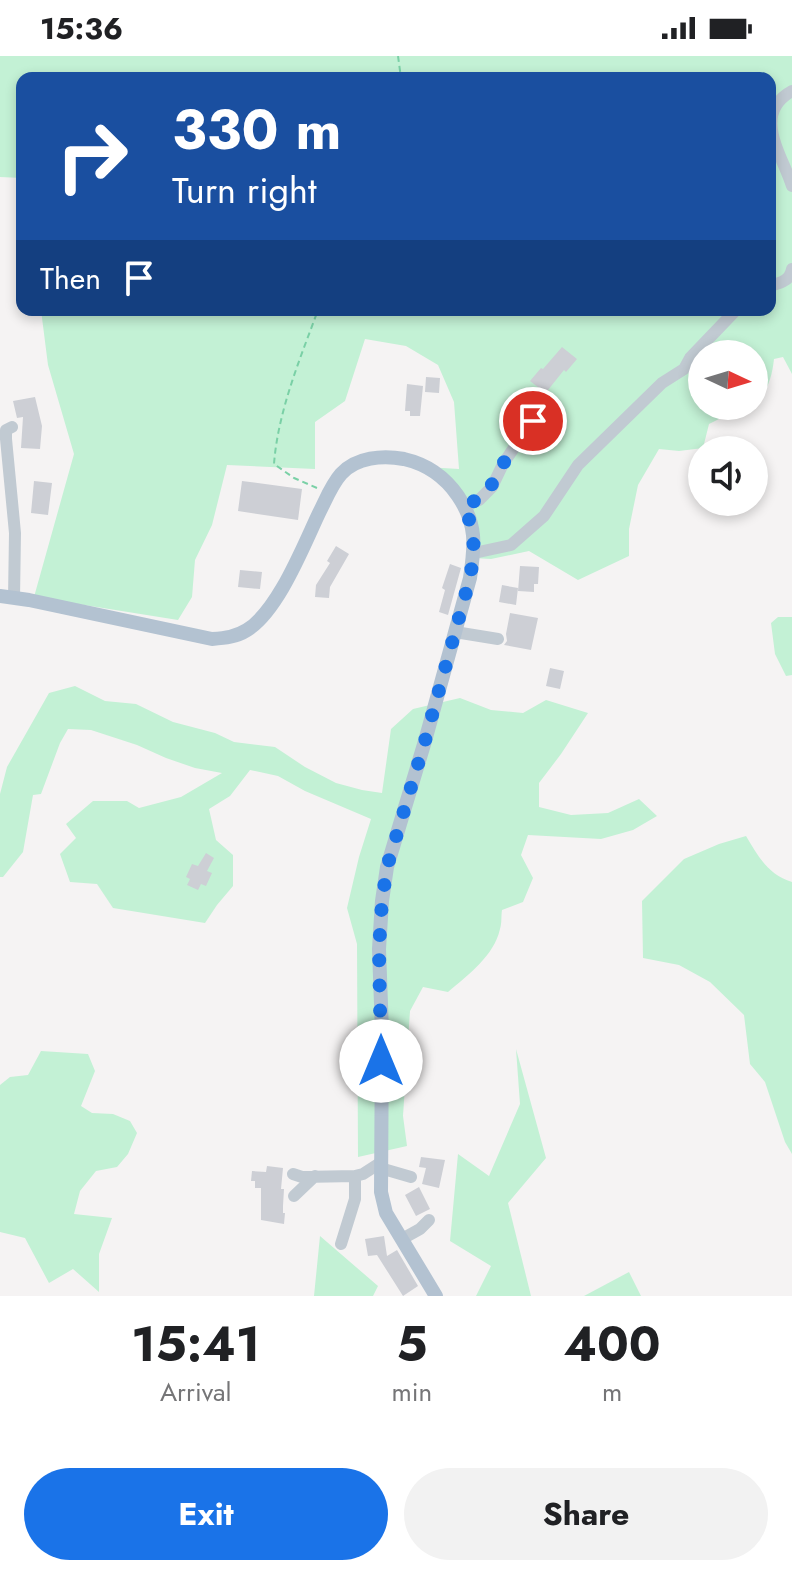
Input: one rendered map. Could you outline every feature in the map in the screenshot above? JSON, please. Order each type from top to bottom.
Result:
[{"type":"main road","points":[[7,597],[212,639],[230,638],[248,629],[264,614],[295,567],[342,472],[363,460],[390,457],[415,462],[437,473],[451,486],[464,506],[473,528],[474,553],[470,578],[385,878],[379,949],[381,1192],[386,1213],[436,1296]]},
{"type":"street","points":[[776,105],[792,91]]},
{"type":"street","points":[[776,146],[792,186]]},
{"type":"street","points":[[776,284],[788,278],[792,269]]},
{"type":"street","points":[[474,553],[511,545],[544,516],[578,465],[662,383],[684,369],[690,358],[730,316]]},
{"type":"street","points":[[464,506],[479,500],[492,487],[503,464],[547,399]]},
{"type":"street","points":[[7,597],[15,533],[6,439],[6,430],[12,427]]},
{"type":"street","points":[[455,632],[498,639]]},
{"type":"street","points":[[293,1174],[302,1177],[355,1176],[380,1165],[411,1177]]},
{"type":"street","points":[[294,1196],[315,1176]]},
{"type":"street","points":[[341,1244],[355,1199],[355,1176]]},
{"type":"street","points":[[402,1239],[429,1220]]},
{"type":"path","points":[[316,316],[276,438],[274,464],[294,478],[329,493]]},
{"type":"green space","points":[[0,56],[792,56],[792,374],[783,357],[774,359],[768,384],[768,340],[688,340],[688,420],[717,420],[709,424],[706,436],[688,436],[688,450],[659,449],[638,485],[629,529],[629,556],[578,580],[529,551],[491,559],[473,558],[464,506],[426,467],[459,469],[454,402],[438,365],[406,346],[365,339],[345,401],[315,422],[315,469],[227,465],[212,525],[195,560],[192,597],[178,620],[34,597],[74,454],[48,365],[42,316],[776,316],[776,72],[16,72],[16,178],[0,177]]},
{"type":"green space","points":[[778,617],[792,617],[792,675],[786,676],[775,654],[771,623]]},
{"type":"green space","points":[[75,686],[105,701],[136,704],[173,722],[215,733],[234,742],[275,747],[336,783],[382,793],[391,729],[413,709],[460,698],[491,710],[523,713],[546,700],[588,713],[539,783],[539,807],[571,815],[608,813],[639,799],[657,816],[633,830],[601,839],[528,835],[521,855],[533,878],[523,902],[502,910],[497,939],[472,972],[448,992],[423,987],[410,1011],[403,1116],[407,1146],[358,1157],[357,944],[347,908],[371,819],[278,776],[250,770],[230,796],[209,809],[216,840],[233,855],[233,886],[205,923],[113,908],[97,884],[70,882],[60,854],[76,838],[66,824],[93,801],[127,801],[139,808],[181,797],[222,773],[195,768],[91,730],[68,729],[41,794],[33,795],[23,852],[0,877],[0,794],[7,767],[49,693]]},
{"type":"green space","points":[[746,836],[770,870],[792,882],[792,1154],[765,1082],[750,1064],[744,1015],[710,982],[679,965],[643,958],[642,901],[684,859]]},
{"type":"green space","points":[[516,1049],[546,1158],[508,1203],[531,1296],[476,1296],[491,1266],[450,1241],[458,1154],[489,1176],[520,1104]]},
{"type":"green space","points":[[41,1051],[88,1054],[95,1071],[81,1106],[92,1113],[113,1114],[130,1121],[137,1133],[128,1154],[117,1167],[96,1171],[80,1191],[74,1214],[112,1218],[99,1254],[99,1292],[73,1269],[49,1283],[25,1238],[0,1232],[0,1085],[10,1077],[28,1075]]},
{"type":"green space","points":[[320,1236],[378,1286],[373,1296],[314,1296]]},
{"type":"green space","points":[[629,1272],[641,1296],[584,1296]]},
{"type":"building","points":[[562,347],[577,359],[548,390],[543,391],[530,381]]},
{"type":"building","points":[[426,377],[440,378],[439,393],[425,392]]},
{"type":"building","points":[[407,384],[423,386],[420,416],[410,416],[410,411],[405,411]]},
{"type":"building","points":[[35,397],[42,426],[40,449],[21,448],[23,417],[17,418],[13,401]]},
{"type":"building","points":[[34,481],[52,483],[48,515],[31,513]]},
{"type":"building","points":[[242,481],[302,489],[298,520],[238,511]]},
{"type":"building","points":[[336,546],[349,554],[330,587],[329,598],[315,597],[316,585],[330,563],[327,561]]},
{"type":"building","points":[[450,564],[461,568],[448,615],[439,612],[445,590],[442,588]]},
{"type":"building","points":[[520,566],[539,567],[534,592],[518,591]]},
{"type":"building","points":[[240,570],[262,572],[260,589],[238,587]]},
{"type":"building","points":[[502,585],[518,588],[516,605],[499,602]]},
{"type":"building","points":[[510,613],[538,618],[531,650],[504,645]]},
{"type":"building","points":[[550,668],[564,671],[560,689],[546,686]]},
{"type":"building","points":[[206,853],[214,858],[207,871],[212,873],[206,886],[201,884],[198,890],[187,885],[190,879],[186,877],[192,864],[198,866]]},
{"type":"building","points":[[421,1157],[445,1160],[439,1188],[422,1184],[426,1168],[419,1167]]},
{"type":"building","points":[[267,1166],[283,1168],[284,1224],[261,1220],[261,1188],[255,1188],[255,1181],[251,1181],[252,1171],[266,1172]]},
{"type":"building","points":[[419,1187],[430,1209],[416,1216],[405,1195]]},
{"type":"building","points":[[384,1236],[387,1256],[397,1250],[418,1286],[403,1296],[377,1255],[368,1256],[365,1239]]},
{"type":"route","points":[[381,1061],[379,949],[384,884],[470,578],[474,553],[473,528],[464,506],[479,500],[492,487],[503,464],[533,421]]}]
